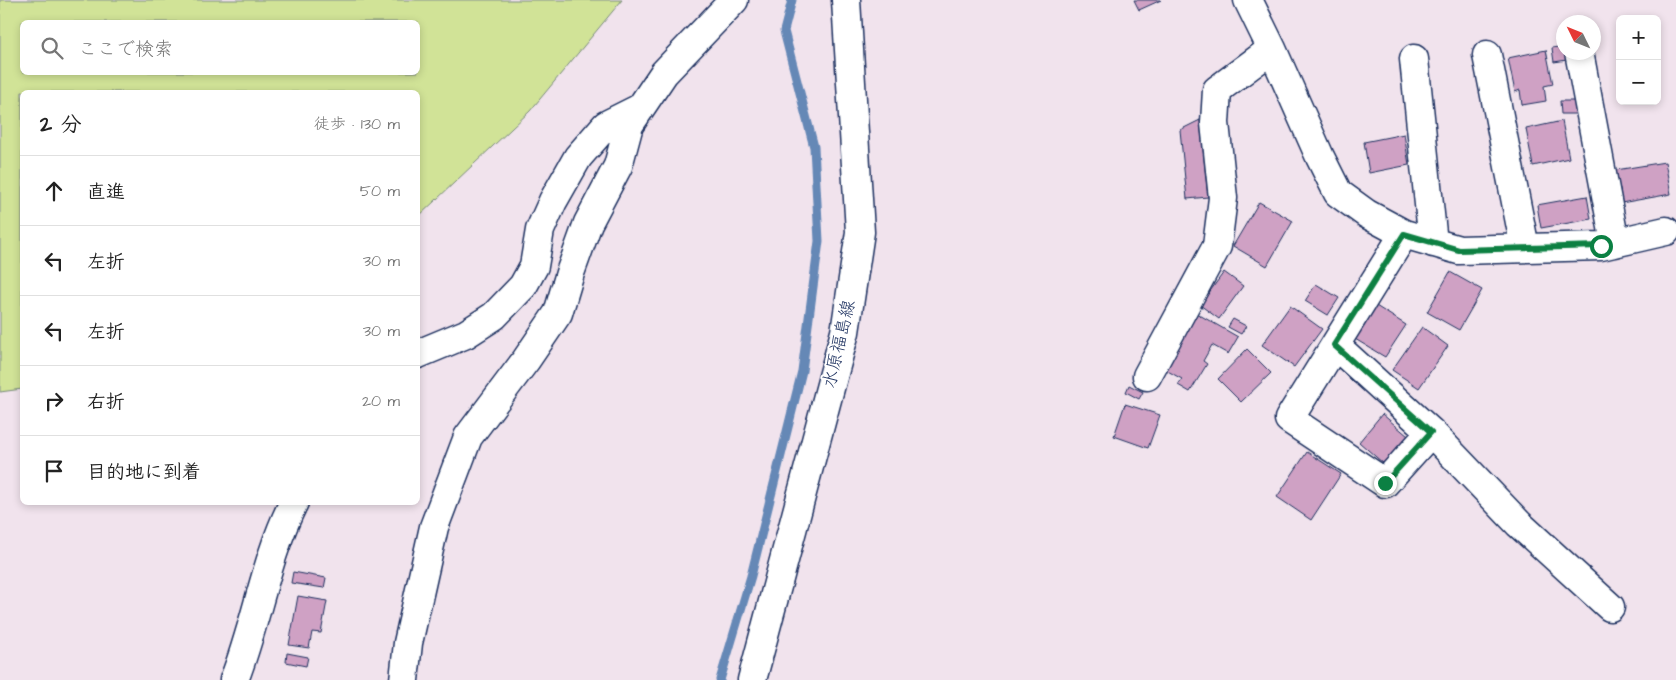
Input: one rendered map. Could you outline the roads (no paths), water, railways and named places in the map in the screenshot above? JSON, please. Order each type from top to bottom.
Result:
[{"type":"street","points":[[404,680],[408,643],[434,527],[468,437],[526,360],[558,313],[588,223],[618,166],[629,125],[664,73],[734,0]]},
{"type":"street","name":"水原福島線","points":[[752,680],[845,332],[860,232],[846,0]]},
{"type":"street","points":[[1248,0],[1338,193],[1367,214],[1404,234],[1459,250],[1601,246],[1666,231]]},
{"type":"street","points":[[1147,376],[1217,246],[1223,198],[1215,123],[1217,90],[1272,49]]},
{"type":"street","points":[[1487,55],[1525,248]]},
{"type":"street","points":[[1414,59],[1433,243]]},
{"type":"street","points":[[1581,60],[1615,243]]},
{"type":"street","points":[[420,353],[466,334],[494,316],[523,286],[534,266],[540,230],[553,201],[578,157],[606,124],[640,108]]},
{"type":"street","points":[[1404,234],[1289,419],[1385,483],[1431,432]]},
{"type":"street","points":[[1334,345],[1431,432],[1519,524],[1610,607]]},
{"type":"street","points":[[234,680],[241,662],[264,580],[283,524],[292,505]]},
{"type":"waterway","points":[[720,680],[751,576],[802,371],[819,241],[814,147],[784,31],[792,0]]}]
